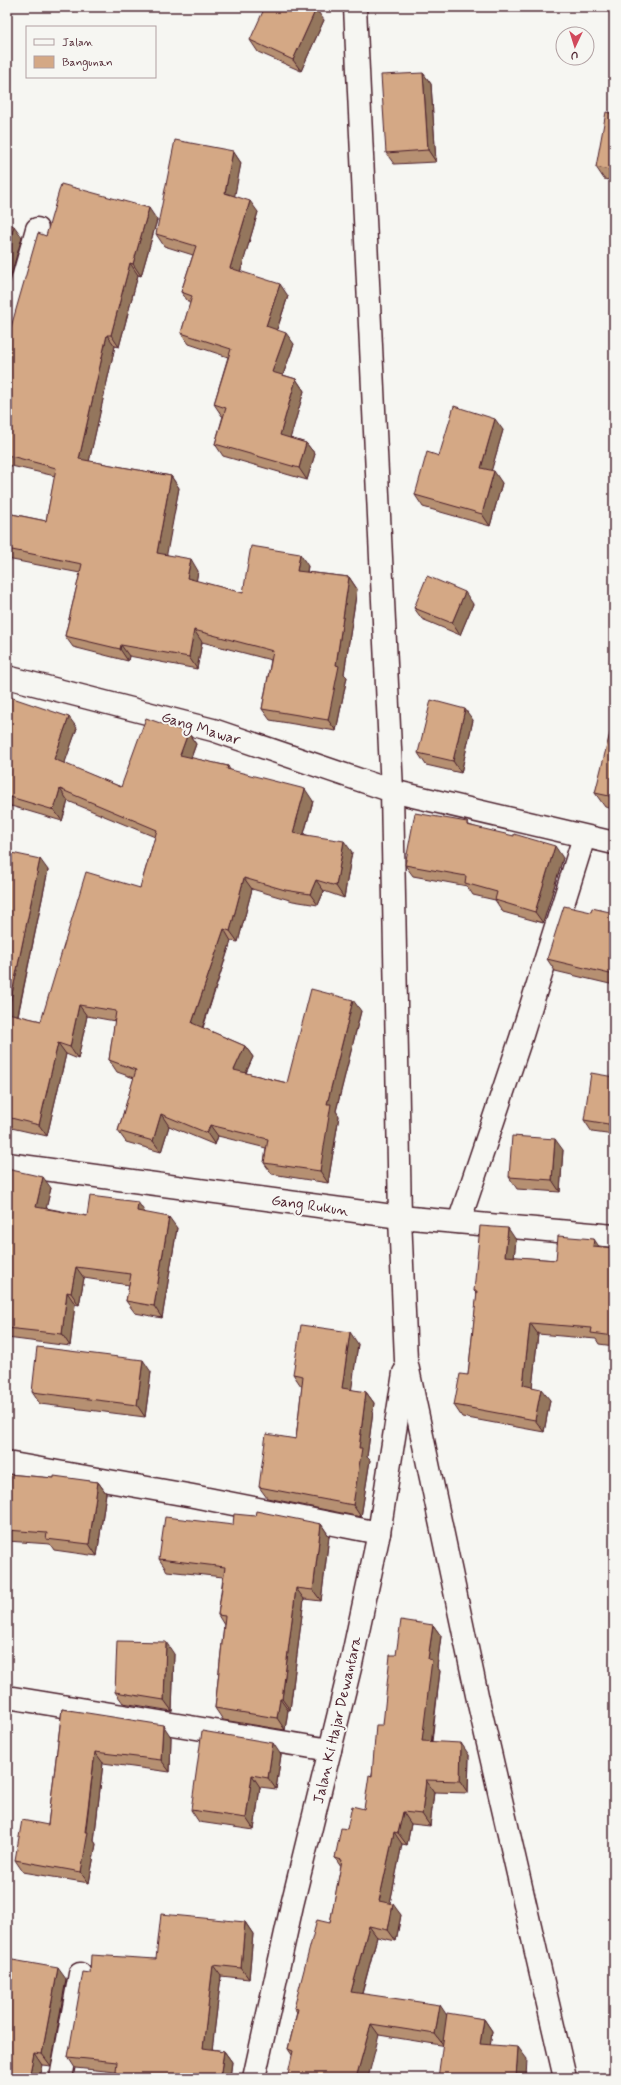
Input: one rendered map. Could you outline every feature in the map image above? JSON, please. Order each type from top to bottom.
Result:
[{"type":"street","points":[[355,7],[392,791],[400,1217],[406,1360],[478,1700],[565,2078]]},
{"type":"street","points":[[7,335],[37,229]]},
{"type":"street","name":"Gang Mawar","points":[[7,677],[212,730],[392,791],[614,843]]},
{"type":"street","points":[[458,1222],[521,1038],[584,837]]},
{"type":"street","name":"Gang Rukun","points":[[7,1164],[400,1217],[614,1236]]},
{"type":"street","name":"Jalan Ki Hajar Dewantara","points":[[254,2078],[351,1664],[379,1533],[406,1360]]},
{"type":"street","points":[[7,1463],[193,1496],[379,1533]]},
{"type":"street","points":[[7,1697],[330,1750]]},
{"type":"street","points":[[61,2078],[80,1974]]},
{"type":"building","points":[[265,7],[312,7],[316,9],[293,60],[250,40]]},
{"type":"building","points":[[423,73],[428,150],[386,153],[381,75]]},
{"type":"building","points":[[606,112],[614,114],[614,171],[596,167]]},
{"type":"building","points":[[175,140],[233,151],[225,193],[250,201],[230,268],[280,284],[266,326],[286,333],[272,372],[296,379],[280,435],[306,443],[299,468],[215,444],[226,408],[214,404],[231,349],[181,333],[192,296],[181,292],[196,246],[156,234]]},
{"type":"building","points":[[61,184],[149,208],[133,264],[130,263],[111,335],[107,335],[79,459],[171,476],[157,553],[191,559],[187,578],[243,593],[251,546],[300,554],[297,571],[349,577],[336,665],[339,666],[328,720],[262,709],[273,651],[194,630],[189,657],[121,645],[120,649],[65,636],[82,564],[7,549],[7,513],[46,521],[56,468],[7,455],[7,333],[11,327],[38,233],[46,236]]},
{"type":"building","points":[[7,223],[14,226],[7,250]]},
{"type":"building","points":[[454,406],[495,419],[481,468],[494,471],[482,514],[415,495],[427,452],[439,456]]},
{"type":"building","points":[[427,576],[465,592],[452,623],[414,608]]},
{"type":"building","points":[[7,696],[69,717],[54,759],[121,787],[146,718],[188,733],[180,755],[228,766],[227,769],[305,789],[293,833],[344,841],[336,886],[316,880],[310,894],[285,890],[244,878],[230,931],[224,929],[192,1023],[245,1046],[234,1070],[287,1083],[311,989],[353,1000],[327,1104],[331,1104],[320,1171],[264,1163],[268,1139],[210,1125],[207,1133],[161,1114],[153,1141],[118,1131],[136,1070],[109,1060],[116,1011],[79,1005],[70,1047],[58,1043],[39,1125],[7,1117],[7,852],[40,859],[8,1013],[41,1021],[86,872],[140,888],[157,830],[60,789],[54,810],[7,796]]},
{"type":"building","points":[[431,700],[465,709],[453,761],[418,753]]},
{"type":"building","points":[[610,733],[614,734],[614,797],[595,793]]},
{"type":"building","points":[[415,813],[467,822],[467,825],[514,836],[514,834],[555,846],[535,912],[495,900],[497,892],[465,883],[466,876],[405,865]]},
{"type":"building","points":[[564,906],[591,912],[592,908],[614,913],[614,975],[547,959]]},
{"type":"building","points":[[591,1073],[614,1077],[614,1125],[584,1120]]},
{"type":"building","points":[[512,1136],[555,1139],[552,1180],[509,1177]]},
{"type":"building","points":[[7,1169],[43,1177],[36,1207],[87,1216],[90,1196],[138,1202],[137,1211],[169,1217],[154,1306],[126,1301],[131,1274],[76,1267],[71,1293],[67,1292],[62,1334],[7,1328]]},
{"type":"building","points":[[480,1226],[508,1228],[505,1256],[556,1260],[558,1236],[594,1239],[593,1246],[614,1248],[614,1336],[591,1333],[592,1328],[530,1323],[523,1385],[541,1389],[535,1420],[454,1405],[460,1374],[468,1375],[477,1291],[474,1291]]},
{"type":"building","points":[[301,1325],[350,1332],[342,1388],[366,1392],[359,1448],[362,1448],[353,1505],[259,1487],[266,1434],[296,1439],[303,1376],[293,1374]]},
{"type":"building","points":[[37,1347],[143,1360],[137,1405],[32,1392]]},
{"type":"building","points":[[7,1474],[54,1478],[54,1476],[98,1482],[89,1544],[46,1539],[47,1533],[7,1530]]},
{"type":"building","points":[[256,1511],[321,1524],[313,1590],[296,1588],[282,1699],[280,1699],[277,1718],[215,1708],[225,1616],[218,1615],[225,1567],[159,1559],[165,1517],[233,1525],[234,1514],[255,1516]]},
{"type":"building","points":[[401,1620],[433,1625],[428,1659],[432,1660],[422,1741],[461,1743],[460,1781],[426,1780],[422,1814],[403,1812],[398,1833],[394,1832],[379,1901],[393,1904],[388,1930],[369,1926],[351,1992],[440,2005],[435,2034],[371,2024],[356,2078],[287,2078],[293,2051],[288,2049],[298,2009],[294,2008],[317,1920],[330,1923],[342,1860],[335,1858],[341,1828],[347,1829],[352,1806],[364,1809],[369,1775],[372,1776],[376,1725],[383,1725],[390,1655],[396,1655]]},
{"type":"building","points":[[117,1641],[166,1642],[164,1700],[115,1692]]},
{"type":"building","points":[[62,1709],[163,1725],[161,1760],[95,1752],[85,1832],[88,1832],[81,1872],[15,1860],[22,1820],[48,1825]]},
{"type":"building","points":[[202,1731],[273,1743],[268,1778],[252,1775],[246,1818],[191,1810]]},
{"type":"building","points":[[161,1914],[245,1922],[241,1968],[213,1965],[203,2048],[224,2051],[220,2078],[118,2078],[118,2073],[116,2072],[117,2062],[68,2057],[83,1972],[90,1973],[91,1955],[156,1959]]},
{"type":"building","points":[[7,1959],[58,1968],[42,2054],[34,2053],[29,2078],[7,2078]]},
{"type":"building","points":[[447,2013],[484,2019],[480,2044],[518,2047],[516,2078],[438,2078]]}]
